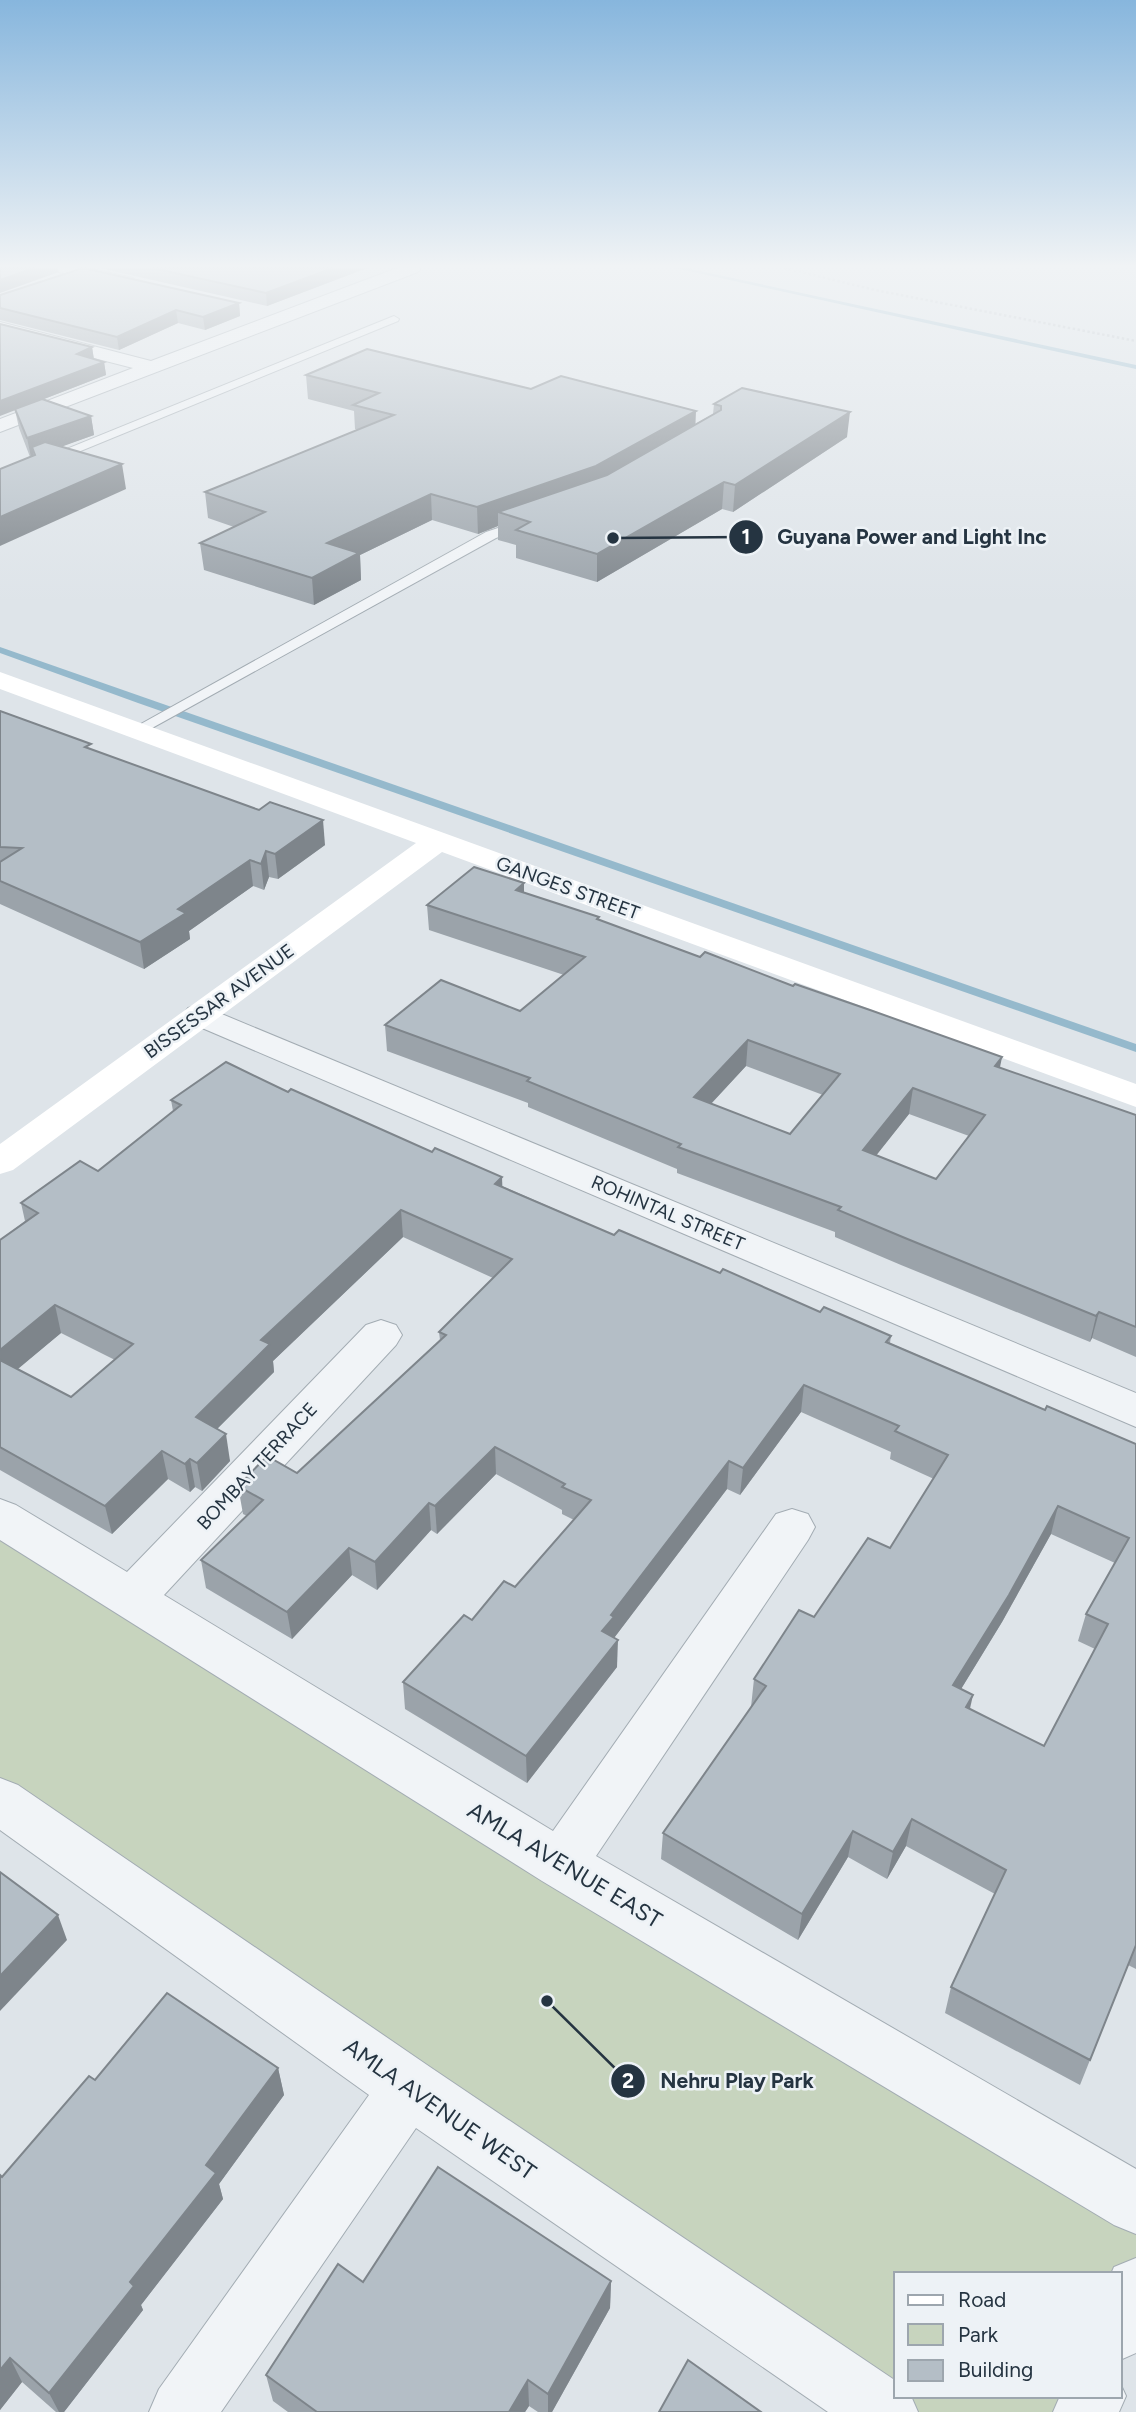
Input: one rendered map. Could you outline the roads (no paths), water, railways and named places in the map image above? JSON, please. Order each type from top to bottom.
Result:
[{"type":"street","points":[[0,426],[121,381]]},
{"type":"street","name":"GANGES STREET","points":[[0,680],[150,723],[439,841],[1136,1096]]},
{"type":"street","name":"BISSESSAR AVENUE","points":[[0,1162],[439,841]]},
{"type":"street","name":"ROHINTAL STREET","points":[[200,1015],[1136,1411]]},
{"type":"street","name":"BOMBAY TERRACE","points":[[133,1597],[381,1335]]},
{"type":"street","name":"AMLA AVENUE EAST","points":[[0,1517],[561,1864],[1136,2203]]},
{"type":"street","points":[[561,1864],[792,1527]]},
{"type":"street","name":"AMLA AVENUE WEST","points":[[0,1801],[408,2088],[885,2412]]},
{"type":"street","points":[[182,2412],[408,2088]]},
{"type":"street","points":[[1122,2323],[1136,2288]]},
{"type":"lane","points":[[0,480],[243,381]]},
{"type":"lane","points":[[150,723],[491,535],[540,518]]},
{"type":"waterway","points":[[0,650],[1136,1048]]},
{"type":"place","name":"Guyana Power and Light Inc","points":[[613,538]]},
{"type":"place","name":"Nehru Play Park","points":[[547,2001]]}]
